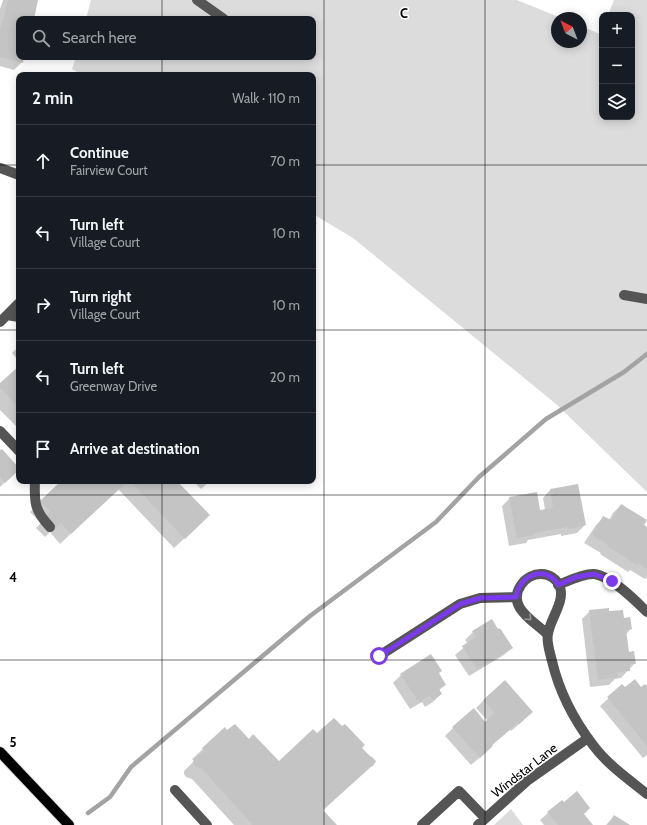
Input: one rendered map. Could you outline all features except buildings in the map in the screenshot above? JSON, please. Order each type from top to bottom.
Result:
[{"type":"main road","points":[[0,752],[69,825]]},
{"type":"street","points":[[197,0],[220,16]]},
{"type":"street","points":[[0,168],[16,174]]},
{"type":"street","points":[[624,295],[647,299]]},
{"type":"street","points":[[4,318],[16,306]]},
{"type":"street","points":[[4,318],[16,317]]},
{"type":"street","points":[[0,431],[16,448]]},
{"type":"street","points":[[36,484],[35,501],[38,513],[50,528]]},
{"type":"street","points":[[548,634],[532,622],[516,602],[517,592],[522,583],[529,576],[538,573],[546,574],[555,579],[560,588],[560,598],[548,634],[551,655],[561,691],[593,746],[612,765],[647,794]]},
{"type":"street","points":[[558,585],[576,577],[594,574],[612,581],[647,612]]},
{"type":"street","points":[[379,656],[460,604],[480,598],[516,597]]},
{"type":"street","name":"Windstar Lane","points":[[482,822],[527,781],[588,738]]},
{"type":"street","points":[[175,790],[208,825]]},
{"type":"street","points":[[422,825],[459,791],[482,822]]},
{"type":"shaded area","points":[[91,0],[517,0],[551,14],[551,48],[587,48],[587,29],[599,34],[599,120],[635,120],[635,12],[609,12],[614,0],[647,0],[647,492],[556,404],[353,238],[316,216],[316,72],[77,72],[72,69],[75,60],[316,60],[316,16],[87,16]]},
{"type":"shaded area","points":[[511,809],[523,825],[494,825]]},
{"type":"waterway","points":[[88,813],[110,797],[131,767],[310,616],[436,522],[479,477],[546,419],[624,372],[647,354]]},
{"type":"route","points":[[379,656],[460,604],[480,598],[516,597],[522,583],[529,576],[538,573],[546,574],[555,579],[558,585],[576,577],[594,574],[612,581]]}]
